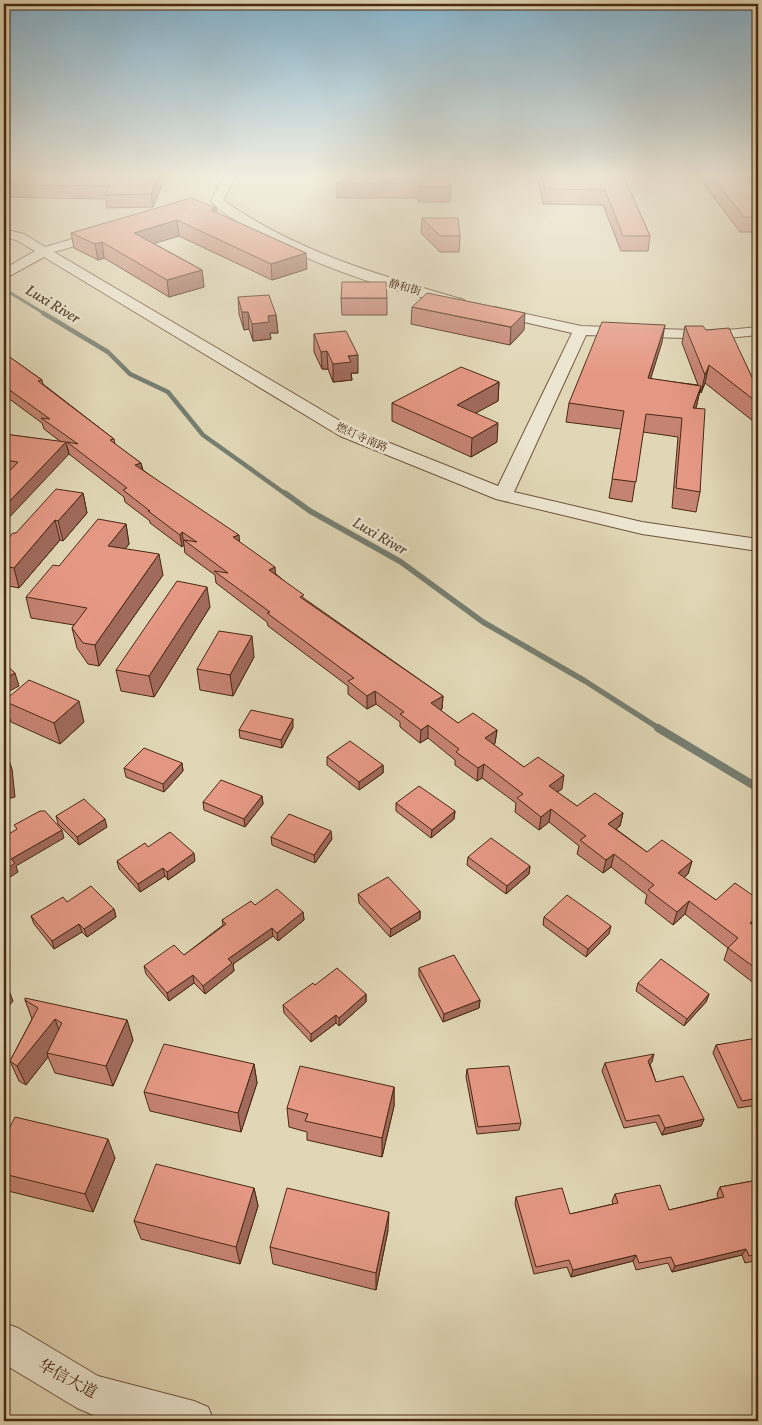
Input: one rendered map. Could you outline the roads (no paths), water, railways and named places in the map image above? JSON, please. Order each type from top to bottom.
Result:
[{"type":"street","name":"燃灯寺南路","points":[[26,240],[346,432],[503,495],[642,528],[758,545]]},
{"type":"street","points":[[7,273],[44,251],[81,240]]},
{"type":"street","name":"静和街","points":[[280,240],[293,248],[377,279],[478,307],[581,330],[717,335],[758,331]]},
{"type":"street","points":[[503,495],[581,330]]},
{"type":"street","name":"华信大道","points":[[4,1342],[91,1394],[194,1421]]},
{"type":"waterway","name":"Luxi River","points":[[4,289],[45,314]]},
{"type":"waterway","name":"Luxi River","points":[[43,313],[108,352],[130,374],[168,392],[203,435],[287,495]]},
{"type":"waterway","name":"Luxi River","points":[[285,493],[310,511],[401,562],[483,622],[585,681],[660,729]]},
{"type":"waterway","name":"Luxi River","points":[[658,728],[758,788]]}]
